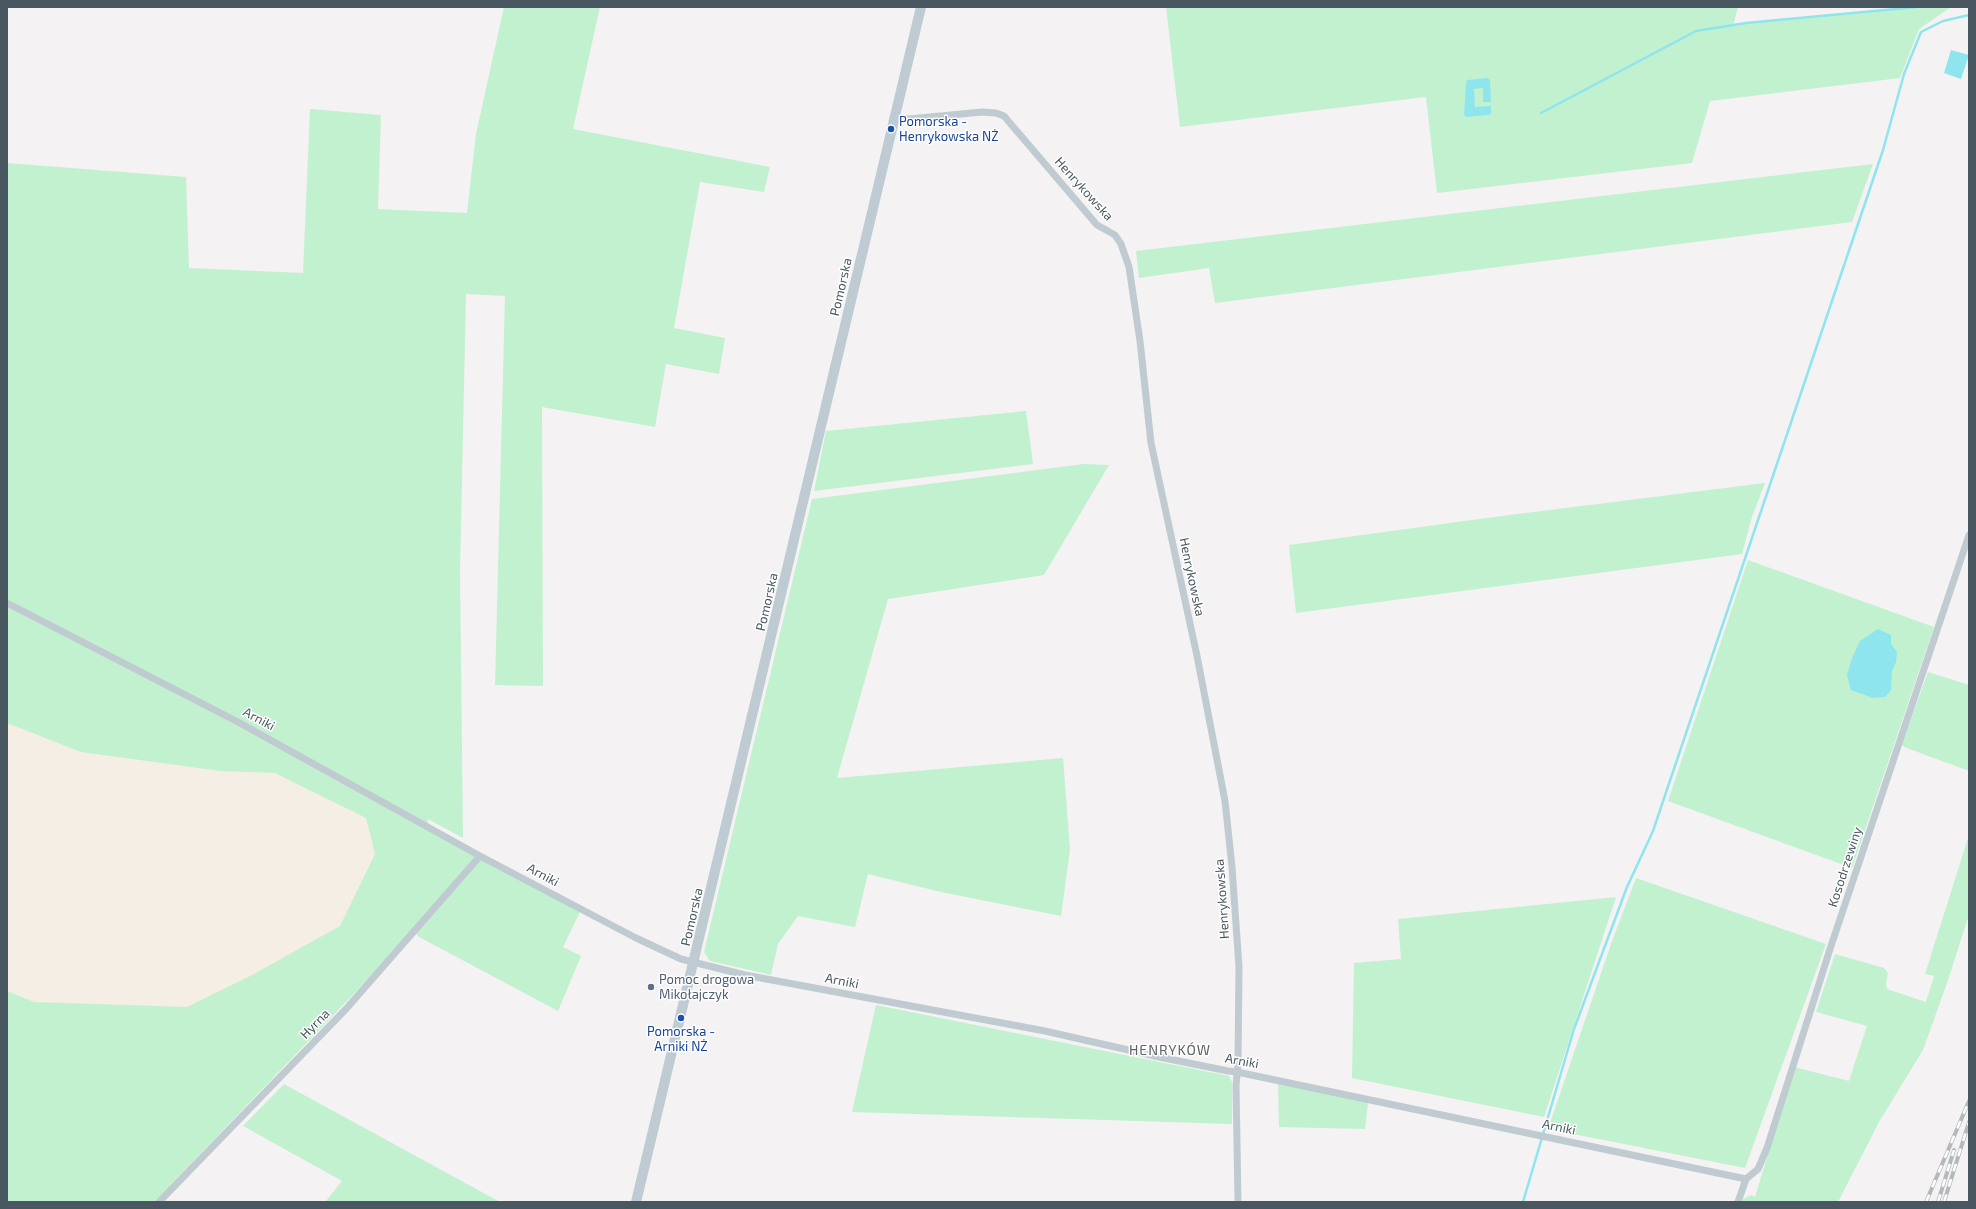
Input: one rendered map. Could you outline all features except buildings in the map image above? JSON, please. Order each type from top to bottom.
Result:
[{"type":"street","name":"Pomorska","points":[[636,1202],[921,7]]},
{"type":"street","name":"Henrykowska","points":[[894,117],[909,120],[982,112],[996,113],[1004,116],[1097,225],[1115,236],[1121,244],[1129,267],[1140,341],[1151,443],[1197,656],[1226,801],[1232,867],[1238,967],[1238,1202]]},
{"type":"street","name":"Kosodrzewiny","points":[[1738,1202],[1746,1178],[1758,1169],[1766,1148],[1831,946],[1969,535]]},
{"type":"street","name":"Arniki","points":[[7,603],[238,722],[480,856],[677,958],[745,975],[1045,1031],[1159,1057],[1746,1178]]},
{"type":"street","name":"Hyrna","points":[[159,1202],[346,1009],[480,856]]},
{"type":"green space","points":[[504,7],[600,7],[573,129],[770,167],[764,192],[700,182],[674,328],[725,338],[719,374],[666,364],[655,427],[542,407],[543,686],[495,685],[505,296],[466,294],[460,571],[463,838],[428,819],[428,825],[581,910],[563,947],[581,956],[558,1011],[419,937],[414,931],[154,1202],[7,1202],[7,163],[186,177],[189,268],[303,273],[310,109],[381,115],[378,209],[467,213],[476,134]]},
{"type":"green space","points":[[1166,7],[1738,7],[1733,26],[1746,23],[1917,7],[1951,7],[1919,29],[1900,78],[1710,101],[1692,163],[1437,193],[1426,97],[1180,127]]},
{"type":"green space","points":[[1873,164],[1852,222],[1215,303],[1209,268],[1139,278],[1136,251]]},
{"type":"green space","points":[[1026,411],[1033,464],[814,491],[826,431]]},
{"type":"green space","points":[[1084,464],[1109,465],[1044,575],[888,599],[837,778],[1063,758],[1070,850],[1061,916],[941,892],[868,874],[855,927],[798,916],[778,944],[771,975],[710,961],[704,952],[812,499]]},
{"type":"green space","points":[[1765,483],[1752,517],[1742,554],[1296,613],[1289,545],[1494,517]]},
{"type":"green space","points":[[1748,560],[1934,627],[1852,868],[1668,801]]},
{"type":"green space","points":[[1928,672],[1969,685],[1969,771],[1904,747],[1902,744]]},
{"type":"green space","points":[[1969,835],[1969,915],[1947,983],[1923,1050],[1879,1122],[1838,1202],[1738,1202],[1751,1195],[1755,1197],[1794,1067],[1849,1081],[1867,1026],[1816,1012],[1835,954],[1884,968],[1888,973],[1886,984],[1887,989],[1926,1002],[1934,976],[1925,974]]},
{"type":"green space","points":[[1636,878],[1826,944],[1745,1168],[1548,1129],[1612,941]]},
{"type":"green space","points":[[1616,897],[1544,1117],[1352,1078],[1354,963],[1401,959],[1398,919]]},
{"type":"green space","points":[[876,1005],[1229,1076],[1232,1082],[1232,1124],[852,1112]]},
{"type":"green space","points":[[284,1084],[500,1202],[325,1202],[342,1181],[243,1126]]},
{"type":"green space","points":[[1278,1084],[1368,1102],[1365,1129],[1279,1127]]},
{"type":"sand","points":[[7,723],[81,752],[220,771],[275,773],[366,818],[375,854],[340,926],[252,975],[187,1007],[34,1002],[7,991]]},
{"type":"water","points":[[1951,50],[1969,55],[1961,79],[1944,73]]},
{"type":"water","points":[[1487,78],[1490,80],[1491,102],[1483,102],[1483,88],[1474,89],[1475,107],[1491,106],[1491,113],[1489,115],[1466,117],[1464,115],[1467,80]]},
{"type":"water","points":[[1878,629],[1891,635],[1891,644],[1897,652],[1896,662],[1892,671],[1891,690],[1885,697],[1873,698],[1851,690],[1847,675],[1852,658],[1860,641]]},
{"type":"waterway","points":[[1541,113],[1696,31],[1746,23],[1917,7]]},
{"type":"waterway","points":[[1523,1202],[1574,1029],[1627,887],[1653,831],[1883,150],[1904,74],[1921,32],[1943,21],[1969,15]]},
{"type":"railway","points":[[1926,1202],[1969,1101]]},
{"type":"railway","points":[[1944,1202],[1969,1122]]},
{"type":"railway","points":[[1938,1202],[1954,1150]]},
{"type":"place","name":"Pomorska - Henrykowska NŻ","points":[[891,129]]},
{"type":"place","name":"Pomoc drogowa Mikołajczyk","points":[[651,987]]},
{"type":"place","name":"Pomorska - Arniki NŻ","points":[[681,1018]]},
{"type":"district","name":"HENRYKÓW","points":[[1170,1050]]}]
